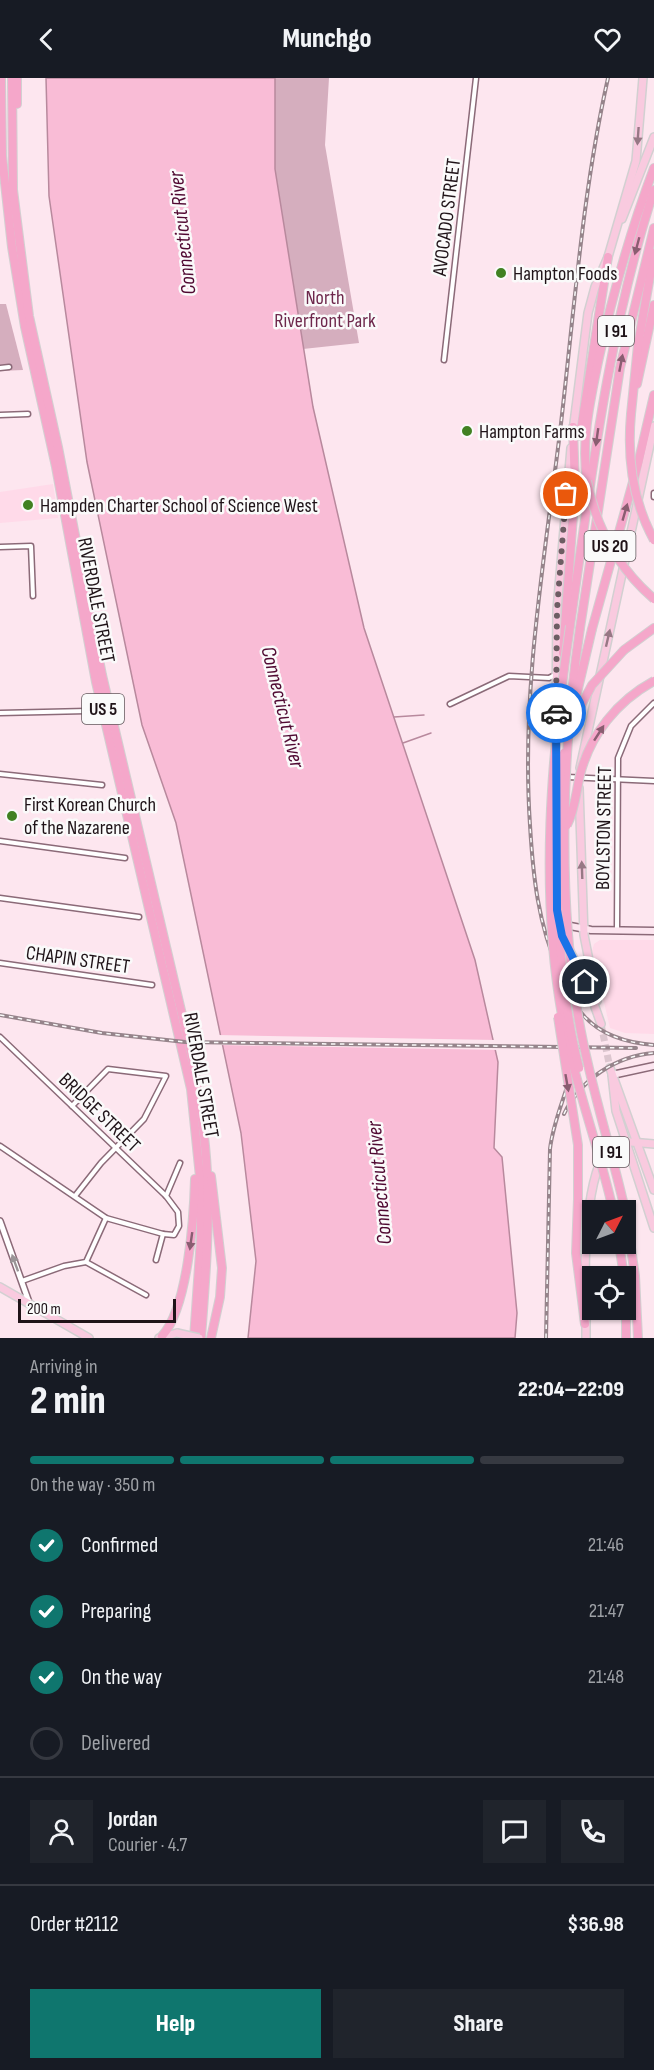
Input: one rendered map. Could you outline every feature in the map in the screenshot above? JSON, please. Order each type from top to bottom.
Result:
[{"type":"highway","name":"RIVERDALE STREET","points":[[1,78],[2,156],[12,247],[25,327],[56,467],[96,682],[186,1061],[201,1142]]},
{"type":"highway","name":"RIVERDALE STREET","points":[[12,78],[13,190],[29,316],[58,447],[102,675],[192,1057],[201,1142],[198,1338]]},
{"type":"highway","points":[[13,190],[17,78]]},
{"type":"highway","points":[[0,135],[2,156]]},
{"type":"highway","points":[[589,390],[621,264],[654,168]]},
{"type":"highway","name":"I 91","points":[[610,1200],[567,1039],[558,983],[551,832],[554,756],[559,677],[612,351],[631,268],[654,190]]},
{"type":"highway","name":"I 91","points":[[622,1200],[587,1060],[576,1004],[568,929],[567,760],[570,704],[580,627],[620,368],[654,228]]},
{"type":"highway","points":[[631,413],[639,336],[654,253]]},
{"type":"highway","name":"US 20","points":[[608,257],[589,390],[580,434],[594,510],[609,544],[631,576],[654,599]]},
{"type":"highway","name":"US 20","points":[[654,305],[631,413],[630,448],[634,483],[642,512],[654,540]]},
{"type":"highway","points":[[567,760],[577,687],[638,465],[654,395]]},
{"type":"highway","points":[[568,626],[575,488],[573,427]]},
{"type":"highway","points":[[590,1120],[573,1043],[562,967],[557,881],[559,788],[566,740],[578,709],[596,680],[624,650],[654,628]]},
{"type":"highway","points":[[566,826],[573,814],[583,763],[595,739],[624,702],[654,681]]},
{"type":"highway","points":[[558,983],[562,1050],[579,1150],[575,1249],[585,1324]]},
{"type":"highway","points":[[160,1337],[171,1323],[188,1258],[201,1142]]},
{"type":"highway","points":[[201,1142],[222,1260],[220,1297],[212,1338]]},
{"type":"highway","name":"I 91","points":[[631,1254],[637,1295],[638,1338]]},
{"type":"highway","points":[[637,1295],[643,1338]]},
{"type":"highway","points":[[626,1320],[626,1338]]},
{"type":"main road","name":"US 20","points":[[608,257],[636,161],[643,78]]},
{"type":"main road","points":[[615,235],[654,137]]},
{"type":"main road","points":[[608,257],[595,286],[588,314],[561,543],[556,805],[558,923],[562,936],[588,987],[601,1024],[586,953],[579,777],[586,734],[654,426]]},
{"type":"main road","points":[[556,805],[560,799],[567,796],[574,797],[580,802]]},
{"type":"main road","points":[[558,923],[584,928],[654,931]]},
{"type":"main road","points":[[611,1072],[654,1066]]},
{"type":"main road","points":[[611,1072],[614,1100],[653,1218],[654,1228]]},
{"type":"main road","points":[[611,1072],[654,1190]]},
{"type":"main road","points":[[586,1338],[585,1263],[595,1173],[610,1145],[626,1142],[654,1144]]},
{"type":"main road","points":[[0,1287],[89,1338]]},
{"type":"main road","points":[[160,1337],[177,1333],[198,1338]]},
{"type":"street","name":"AVOCADO STREET","points":[[444,360],[476,78]]},
{"type":"street","points":[[0,368],[9,366]]},
{"type":"street","points":[[0,415],[28,414]]},
{"type":"street","points":[[0,547],[31,546],[33,596]]},
{"type":"street","points":[[450,704],[508,676],[559,677]]},
{"type":"street","name":"BOYLSTON STREET","points":[[617,930],[618,758],[625,736],[640,715],[654,703]]},
{"type":"street","points":[[0,713],[87,711]]},
{"type":"street","points":[[0,774],[102,785]]},
{"type":"street","points":[[557,777],[654,781]]},
{"type":"street","points":[[0,841],[125,858]]},
{"type":"street","points":[[0,898],[139,917]]},
{"type":"street","name":"CHAPIN STREET","points":[[0,963],[152,985]]},
{"type":"street","name":"BRIDGE STREET","points":[[0,1037],[166,1196],[178,1211],[177,1232],[172,1235],[163,1234]]},
{"type":"street","points":[[72,1106],[108,1069],[166,1076],[147,1114],[75,1196]]},
{"type":"street","points":[[0,1146],[106,1218],[163,1234],[156,1260]]},
{"type":"street","points":[[166,1196],[180,1163]]},
{"type":"street","points":[[86,1262],[106,1218]]},
{"type":"street","points":[[0,1221],[30,1305]]},
{"type":"street","points":[[22,1281],[64,1266],[86,1262],[146,1295]]},
{"type":"shaded area","name":"Hampden Charter School of Science West","points":[[53,484],[58,518],[0,523],[0,492]]},
{"type":"shaded area","points":[[600,940],[654,940],[654,1034],[625,1033],[610,1028],[592,951],[594,944]]},
{"type":"green space","name":"North Riverfront Park","points":[[275,78],[329,78],[325,145],[359,343],[303,349],[275,169]]},
{"type":"green space","points":[[0,304],[6,304],[23,370],[0,371]]},
{"type":"water","name":"Connecticut River","points":[[46,78],[275,78],[275,169],[313,407],[364,628],[475,960],[498,1062],[494,1148],[502,1157],[517,1313],[515,1338],[248,1338],[256,1261],[241,1133],[176,823],[142,725],[87,462],[49,196]]},
{"type":"pier","points":[[217,1035],[496,1040],[499,1050],[220,1045]]},
{"type":"waterway","points":[[394,717],[424,715]]},
{"type":"waterway","points":[[403,743],[431,733]]},
{"type":"tunnel","points":[[601,1024],[610,1068]]},
{"type":"railway","points":[[608,78],[585,210],[541,579],[531,677],[528,776],[530,825],[541,918],[552,953],[572,1001],[599,1029],[625,1040],[654,1045]]},
{"type":"railway","points":[[546,1338],[550,1149],[553,1130],[574,1057],[573,1027],[567,998]]},
{"type":"railway","points":[[0,1015],[102,1033],[185,1042],[636,1048]]},
{"type":"railway","points":[[564,1114],[580,1090],[601,1071],[626,1059],[654,1053]]},
{"type":"way so far","points":[[556,713],[557,610],[566,494]]},
{"type":"place","name":"Hampton Foods","points":[[501,273]]},
{"type":"place","name":"Hampton Farms","points":[[467,431]]},
{"type":"place","name":"Hampden Charter School of Science West","points":[[28,505]]},
{"type":"place","name":"First Korean Church of the Nazarene","points":[[12,816]]},
{"type":"route","points":[[556,713],[557,910],[562,936],[585,982]]}]
